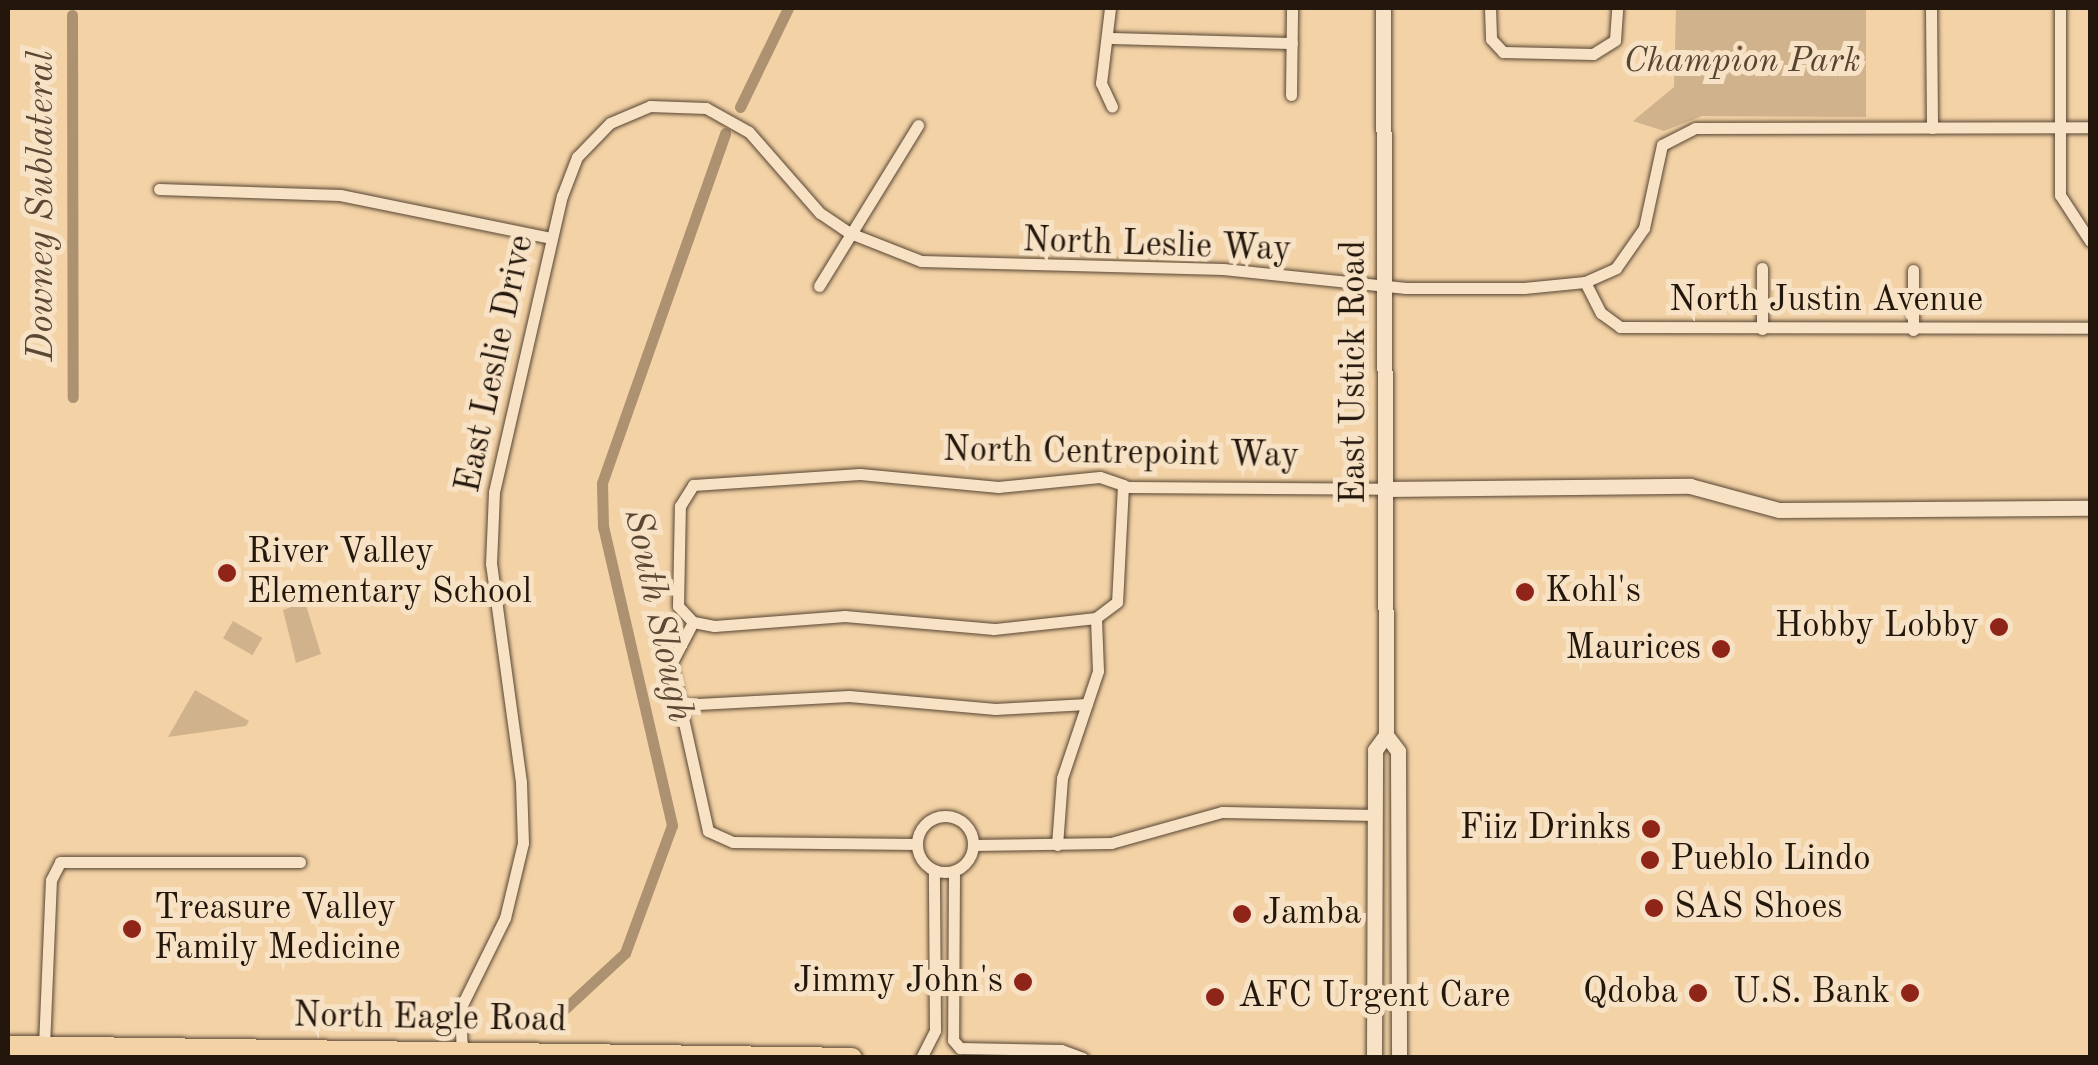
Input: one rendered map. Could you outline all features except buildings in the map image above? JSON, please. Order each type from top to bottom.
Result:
[{"type":"highway","name":"North Eagle Road","points":[[8,1046],[43,1054],[462,1053],[852,1058]]},
{"type":"main road","name":"East Ustick Road","points":[[1374,1058],[1375,750],[1386,735],[1383,8]]},
{"type":"main road","name":"North Centrepoint Way","points":[[1385,488],[1676,486],[1780,510],[2090,508]]},
{"type":"main road","name":"East Ustick Road","points":[[1386,735],[1398,751],[1399,1058]]},
{"type":"street","points":[[1110,8],[1101,83],[1112,107]]},
{"type":"street","points":[[1292,8],[1292,95]]},
{"type":"street","points":[[1490,8],[1497,48],[1510,54],[1593,54],[1610,48],[1616,8]]},
{"type":"street","points":[[1931,8],[1932,128]]},
{"type":"street","points":[[2060,8],[2060,196],[2090,241]]},
{"type":"street","points":[[1108,38],[1292,43]]},
{"type":"street","name":"East Leslie Drive","points":[[462,1053],[460,1008],[505,918],[523,844],[490,526],[552,238],[577,157],[610,123],[671,104],[706,108],[736,123]]},
{"type":"street","name":"North Leslie Way","points":[[736,123],[820,213],[850,233],[922,261],[976,268],[1223,269],[1384,288],[1585,282]]},
{"type":"street","points":[[820,286],[918,125]]},
{"type":"street","points":[[1585,282],[1616,268],[1640,239],[1654,160],[1677,134],[1695,128],[2090,127]]},
{"type":"street","points":[[158,190],[340,195],[552,238]]},
{"type":"street","points":[[1762,268],[1762,329]]},
{"type":"street","points":[[1912,330],[1913,270]]},
{"type":"street","name":"North Justin Avenue","points":[[1585,282],[1601,313],[1620,327],[2090,328]]},
{"type":"street","name":"North Centrepoint Way","points":[[693,622],[678,606],[680,506],[688,488],[822,474],[998,487],[1077,478],[1123,485],[1385,488]]},
{"type":"street","points":[[916,844],[716,837],[700,802],[679,705],[674,650],[693,622],[714,626],[845,616],[994,629],[1096,618],[1117,602],[1123,485]]},
{"type":"street","points":[[1057,845],[1062,778],[1098,671],[1096,618]]},
{"type":"street","points":[[679,705],[849,696],[996,710],[1087,704]]},
{"type":"street","points":[[973,845],[1111,843],[1222,812],[1375,815]]},
{"type":"street","points":[[916,844],[928,821],[947,815],[964,822],[973,845]]},
{"type":"street","points":[[916,844],[934,871],[935,1030],[921,1058]]},
{"type":"street","points":[[973,845],[954,871],[952,1040],[960,1048],[1061,1050],[1083,1058]]},
{"type":"street","points":[[43,1054],[51,880],[60,862],[300,862]]},
{"type":"street","points":[[934,871],[954,871]]},
{"type":"green space","name":"Champion Park","points":[[1676,8],[1866,8],[1866,117],[1702,116],[1664,131],[1633,121],[1674,87]]},
{"type":"green space","points":[[305,602],[321,654],[296,663],[283,610]]},
{"type":"green space","points":[[233,621],[262,638],[252,655],[223,638]]},
{"type":"green space","points":[[195,690],[249,721],[246,726],[168,737]]},
{"type":"waterway","name":"South Slough","points":[[740,107],[788,8]]},
{"type":"waterway","name":"Downey Sublateral","points":[[72,15],[73,397]]},
{"type":"waterway","name":"South Slough","points":[[545,1027],[625,953],[672,825],[603,527],[602,483],[725,133]]},
{"type":"place","name":"River Valley Elementary School","points":[[227,573]]},
{"type":"place","name":"Kohl's","points":[[1525,592]]},
{"type":"place","name":"Hobby Lobby","points":[[1999,627]]},
{"type":"place","name":"Maurices","points":[[1721,649]]},
{"type":"place","name":"Fiiz Drinks","points":[[1651,829]]},
{"type":"place","name":"Pueblo Lindo","points":[[1650,860]]},
{"type":"place","name":"SAS Shoes","points":[[1654,908]]},
{"type":"place","name":"Jamba","points":[[1242,914]]},
{"type":"place","name":"Treasure Valley Family Medicine","points":[[132,929]]},
{"type":"place","name":"Jimmy John's","points":[[1023,982]]},
{"type":"place","name":"Qdoba","points":[[1698,993]]},
{"type":"place","name":"U.S. Bank","points":[[1910,993]]},
{"type":"place","name":"AFC Urgent Care","points":[[1215,997]]}]
